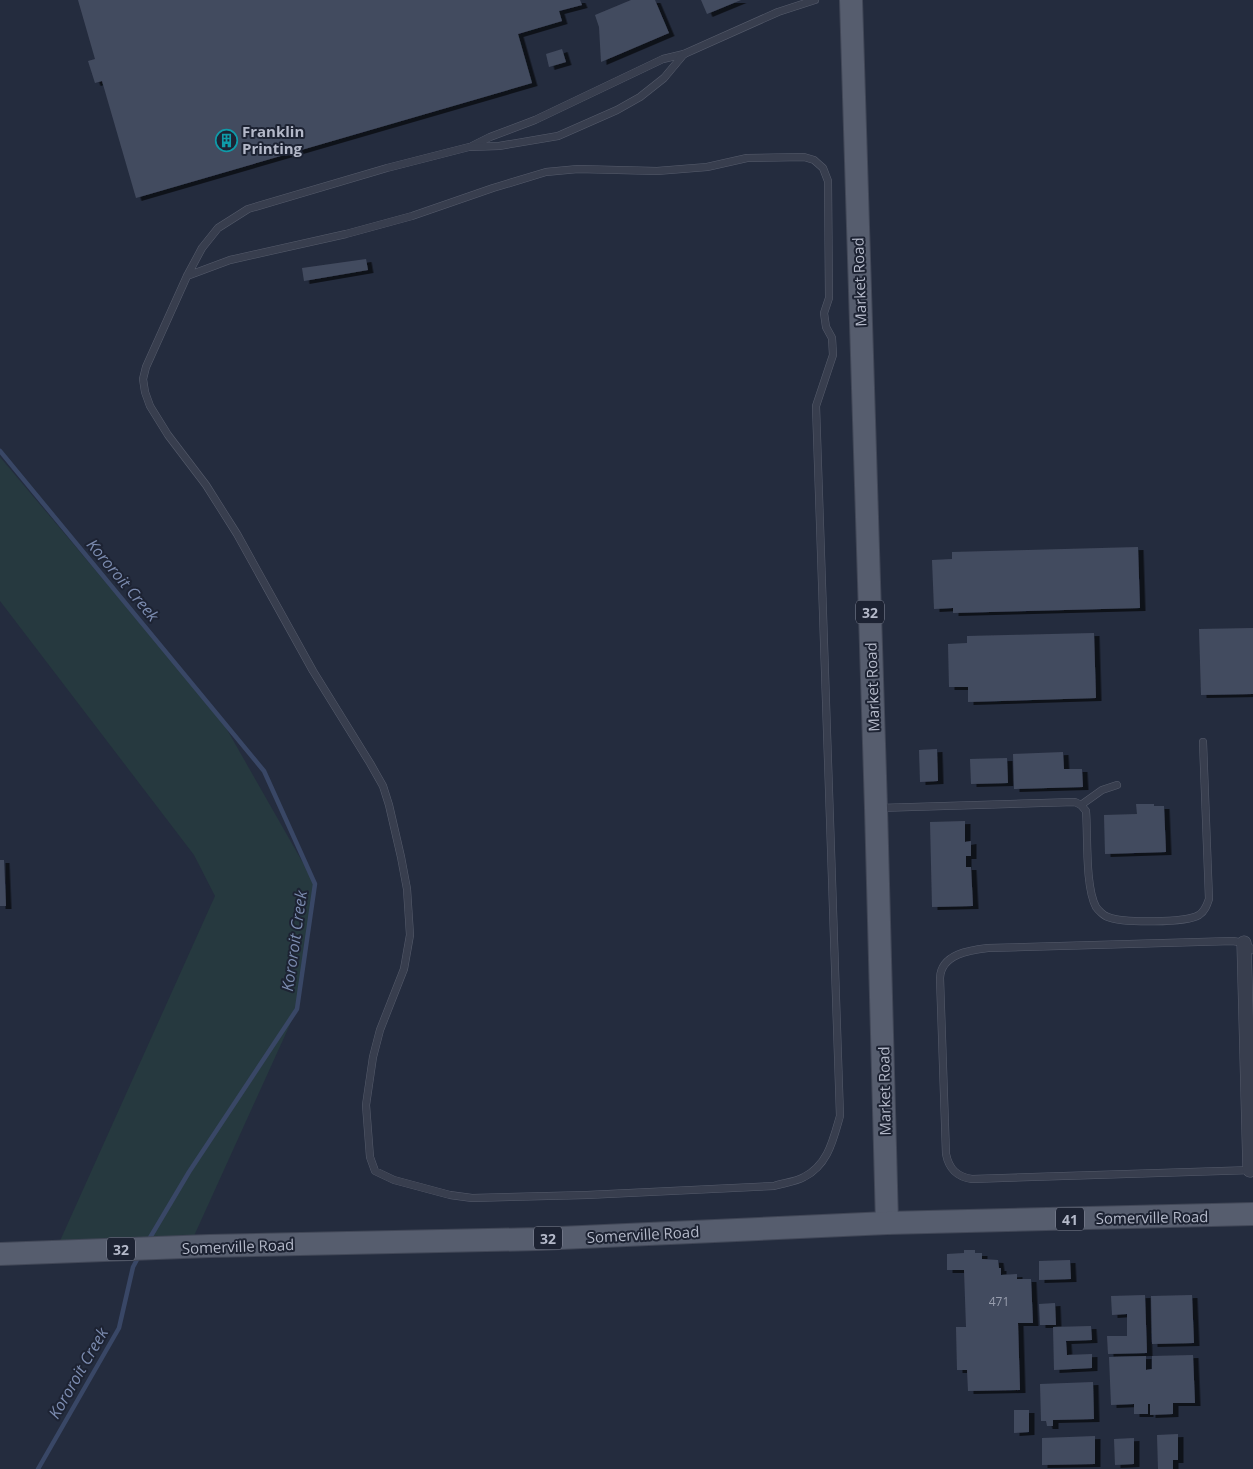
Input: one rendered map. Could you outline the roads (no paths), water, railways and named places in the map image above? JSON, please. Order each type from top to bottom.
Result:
[{"type":"main road","name":"Market Road","points":[[850,0],[876,808],[887,1223]]},
{"type":"main road","name":"Somerville Road","points":[[0,1254],[210,1246],[538,1239],[887,1223],[1253,1214]]},
{"type":"main road","name":"Somerville Road","points":[[0,1260],[32,1252]]},
{"type":"street","points":[[1248,946],[1251,1170]]},
{"type":"lane","points":[[187,276],[230,260],[346,234],[412,216],[546,172],[578,169],[657,171],[707,168],[747,158],[804,157],[814,160],[823,168],[828,181],[828,298],[824,313],[826,327],[832,338],[833,355],[816,406],[840,1116],[831,1146],[818,1168],[802,1178],[774,1186],[587,1195],[472,1198],[450,1195],[394,1180],[375,1171],[370,1156],[366,1105],[373,1057],[380,1030],[404,969],[410,935],[407,889],[395,830],[382,786],[370,762],[313,671],[237,534],[206,485],[168,435],[150,406],[143,379],[146,367],[187,276],[202,248],[218,228],[248,209],[387,168],[469,147],[562,108],[663,59],[684,54],[778,12],[815,0]]},
{"type":"lane","points":[[469,147],[499,146],[558,136],[617,110],[640,97],[664,78],[684,54]]},
{"type":"lane","points":[[876,808],[1075,802],[1086,811],[1091,890],[1097,907],[1106,917],[1127,921],[1182,920],[1200,915],[1207,906],[1209,899],[1203,742]]},
{"type":"lane","points":[[1081,805],[1102,790],[1117,785]]},
{"type":"lane","points":[[1248,946],[1233,941],[988,948],[965,952],[951,958],[941,972],[946,1154],[950,1167],[962,1178],[1251,1170]]},
{"type":"waterway","name":"Kororoit Creek","points":[[0,451],[264,771],[315,884],[297,1009],[189,1172],[148,1241]]},
{"type":"waterway","name":"Kororoit Creek","points":[[38,1469],[119,1328],[133,1267],[139,1256]]},
{"type":"place","name":"Franklin Printing","points":[[226,140]]}]
